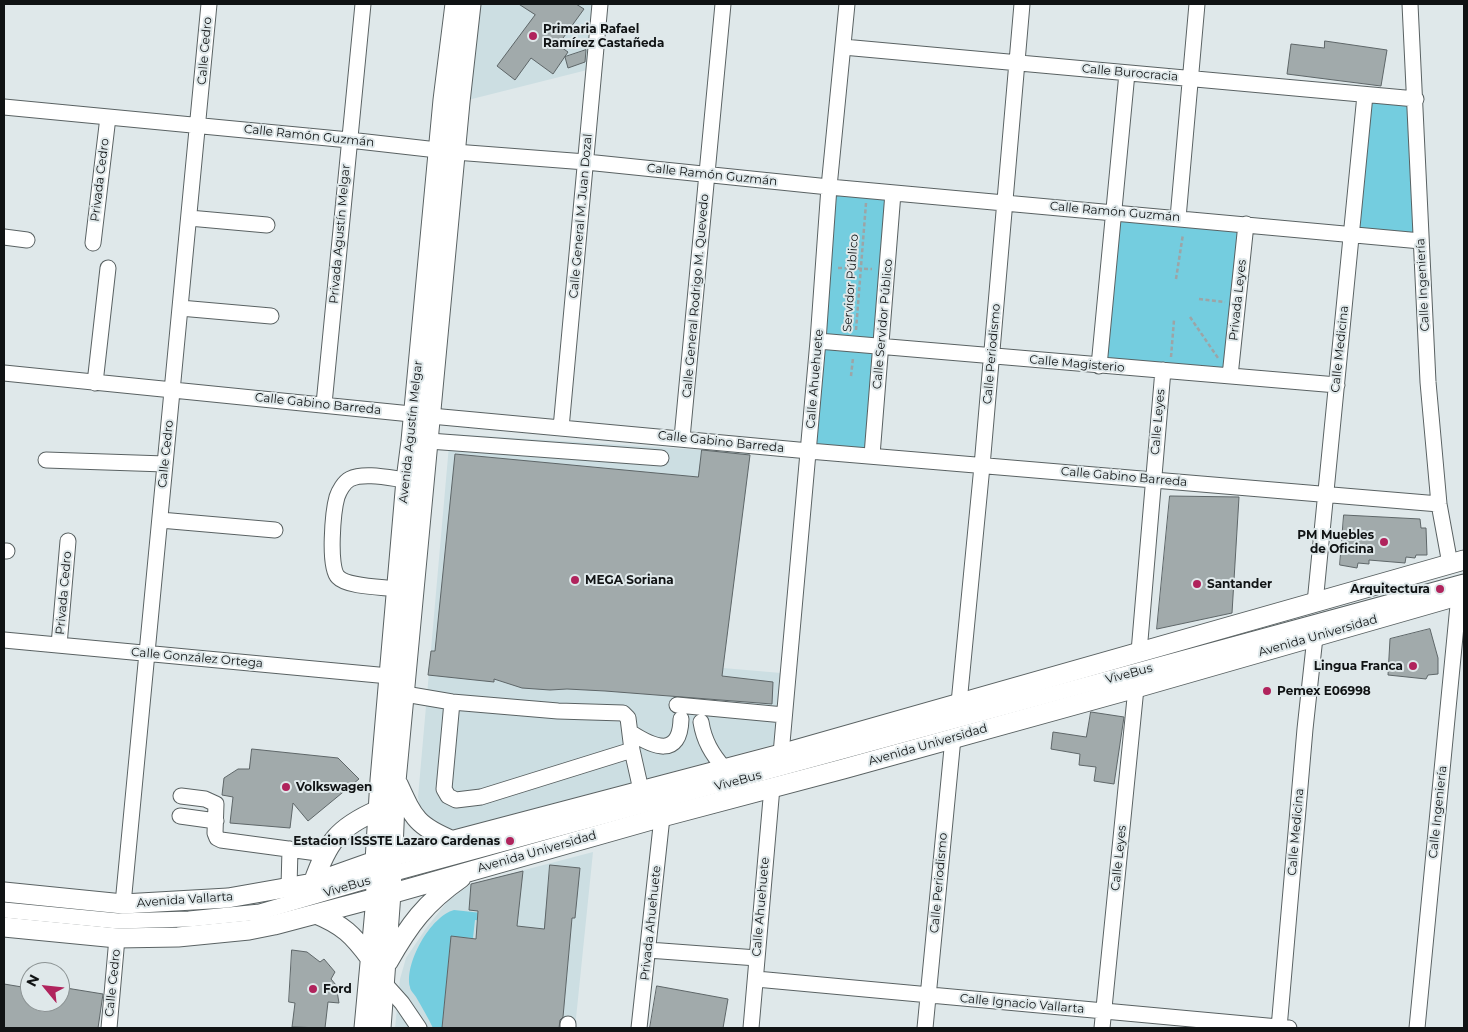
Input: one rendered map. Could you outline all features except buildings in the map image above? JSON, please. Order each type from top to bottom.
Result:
[{"type":"main road","name":"Avenida Agustín Melgar","points":[[384,877],[396,781],[424,481],[432,416],[455,4]]},
{"type":"main road","name":"Avenida Agustín Melgar","points":[[384,877],[378,810],[406,480],[447,151],[471,4]]},
{"type":"main road","points":[[4,927],[117,938],[178,937],[249,930],[316,914],[454,841],[781,754],[1457,562]]},
{"type":"main road","name":"Avenida Universidad","points":[[384,877],[473,870],[1136,688],[1315,637],[1463,591]]},
{"type":"main road","points":[[396,781],[410,812],[418,822],[429,830],[454,841]]},
{"type":"main road","points":[[313,883],[325,854],[346,826],[378,810]]},
{"type":"main road","points":[[364,1028],[380,970],[414,920],[436,897],[473,870]]},
{"type":"main road","points":[[380,1028],[380,970],[384,877]]},
{"type":"main road","name":"Avenida Vallarta","points":[[4,892],[123,904],[228,898],[313,883],[384,877]]},
{"type":"main road","points":[[316,914],[344,928],[353,935],[380,970]]},
{"type":"street","name":"Calle Cedro","points":[[123,904],[209,4]]},
{"type":"street","name":"Privada Agustín Melgar","points":[[324,404],[363,4]]},
{"type":"street","name":"Calle General M. Juan Dozal","points":[[561,428],[600,4]]},
{"type":"street","name":"Calle General Rodrigo M. Quevedo","points":[[682,438],[723,4]]},
{"type":"street","name":"Calle Ahuehuete","points":[[781,754],[847,4]]},
{"type":"street","name":"Calle Periodismo","points":[[959,703],[992,356],[1022,4]]},
{"type":"street","points":[[1182,218],[1197,4]]},
{"type":"street","name":"Calle Ingeniería","points":[[1410,4],[1428,382],[1439,504],[1457,562]]},
{"type":"street","name":"Calle Burocracia","points":[[843,47],[1416,99]]},
{"type":"street","points":[[1099,366],[1127,73]]},
{"type":"street","name":"Calle Medicina","points":[[1315,603],[1366,95]]},
{"type":"street","name":"Calle Ramón Guzmán","points":[[4,107],[447,151],[586,162],[893,193],[1421,241]]},
{"type":"street","name":"Privada Cedro","points":[[93,243],[108,117]]},
{"type":"street","name":"Calle Servidor Público","points":[[872,455],[893,193]]},
{"type":"street","points":[[189,218],[267,225]]},
{"type":"street","name":"Privada Leyes","points":[[1230,376],[1246,224]]},
{"type":"street","points":[[4,237],[27,240]]},
{"type":"street","points":[[94,383],[108,268]]},
{"type":"street","points":[[180,308],[271,316]]},
{"type":"street","name":"Calle Magisterio","points":[[818,341],[1337,385]]},
{"type":"street","name":"Calle Leyes","points":[[1139,652],[1153,479],[1166,371]]},
{"type":"street","name":"Calle Gabino Barreda","points":[[4,373],[432,416],[809,451],[1439,504]]},
{"type":"street","points":[[428,441],[661,458]]},
{"type":"street","points":[[46,460],[164,464]]},
{"type":"street","points":[[397,589],[346,582],[340,579],[334,572],[333,535],[338,497],[346,482],[351,478],[360,476],[424,481]]},
{"type":"street","points":[[160,520],[275,530]]},
{"type":"street","name":"Privada Cedro","points":[[59,645],[68,541]]},
{"type":"street","name":"Calle Ingeniería","points":[[1417,1028],[1463,591]]},
{"type":"street","name":"ViveBus","points":[[4,910],[118,921],[189,919],[260,912],[384,877],[1463,591]]},
{"type":"street","name":"Calle Medicina","points":[[1282,1028],[1315,637]]},
{"type":"street","name":"Calle González Ortega","points":[[4,640],[389,676]]},
{"type":"street","name":"Calle Leyes","points":[[1102,1028],[1136,688]]},
{"type":"street","points":[[405,694],[452,702],[558,711],[623,713],[628,718],[640,790]]},
{"type":"street","points":[[452,702],[444,789],[448,796],[456,800],[481,797],[518,787],[632,750]]},
{"type":"street","points":[[630,732],[652,745],[665,747],[676,740],[680,731],[679,712],[784,715]]},
{"type":"street","points":[[701,722],[709,748],[724,768]]},
{"type":"street","name":"Calle Periodismo","points":[[925,1028],[953,738]]},
{"type":"street","name":"Calle Ahuehuete","points":[[751,1028],[772,787]]},
{"type":"street","points":[[181,796],[204,798],[216,804],[215,836],[220,840],[325,854]]},
{"type":"street","points":[[180,816],[216,821]]},
{"type":"street","name":"Privada Ahuehuete","points":[[639,1028],[662,817]]},
{"type":"street","points":[[289,887],[290,849]]},
{"type":"street","name":"Calle Cedro","points":[[109,1028],[117,938]]},
{"type":"street","points":[[648,950],[757,958]]},
{"type":"street","points":[[380,970],[420,1028]]},
{"type":"street","name":"Calle Ignacio Vallarta","points":[[756,979],[1282,1028]]},
{"type":"path","name":"Servidor Público","points":[[851,376],[867,190]]},
{"type":"path","points":[[1176,279],[1182,218]]},
{"type":"path","points":[[824,268],[887,270]]},
{"type":"path","points":[[1199,299],[1238,303]]},
{"type":"path","points":[[1190,317],[1230,376]]},
{"type":"path","points":[[1166,371],[1174,320]]},
{"type":"shaded area","name":"Primaria Rafael Ramírez Castañeda","points":[[471,4],[600,4],[595,68],[460,102]]},
{"type":"shaded area","points":[[1365,95],[1416,99],[1421,241],[1352,234]]},
{"type":"shaded area","points":[[829,187],[893,193],[872,455],[809,451]]},
{"type":"shaded area","points":[[1113,212],[1246,224],[1230,376],[1099,366]]},
{"type":"shaded area","points":[[450,434],[750,453],[723,668],[781,673],[776,744],[458,829],[445,829],[430,818],[420,807],[418,797]]},
{"type":"shaded area","points":[[593,852],[575,1028],[395,1028],[400,979],[406,958],[448,901],[471,884]]},
{"type":"shaded area","points":[[454,910],[482,913],[511,924],[475,920],[473,938],[451,937],[442,1028],[433,1028],[410,988],[409,977],[415,954],[428,931],[445,914]]},
{"type":"place","name":"Primaria Rafael Ramírez Castañeda","points":[[533,36]]},
{"type":"place","name":"PM Muebles de Oficina","points":[[1384,542]]},
{"type":"place","name":"MEGA Soriana","points":[[575,580]]},
{"type":"place","name":"Santander","points":[[1197,584]]},
{"type":"place","name":"Arquitectura","points":[[1440,589]]},
{"type":"place","name":"Lingua Franca","points":[[1413,666]]},
{"type":"place","name":"Pemex E06998","points":[[1267,691]]},
{"type":"place","name":"Volkswagen","points":[[286,787]]},
{"type":"place","name":"Estacion ISSSTE Lazaro Cardenas","points":[[510,841]]},
{"type":"place","name":"Ford","points":[[313,989]]}]
